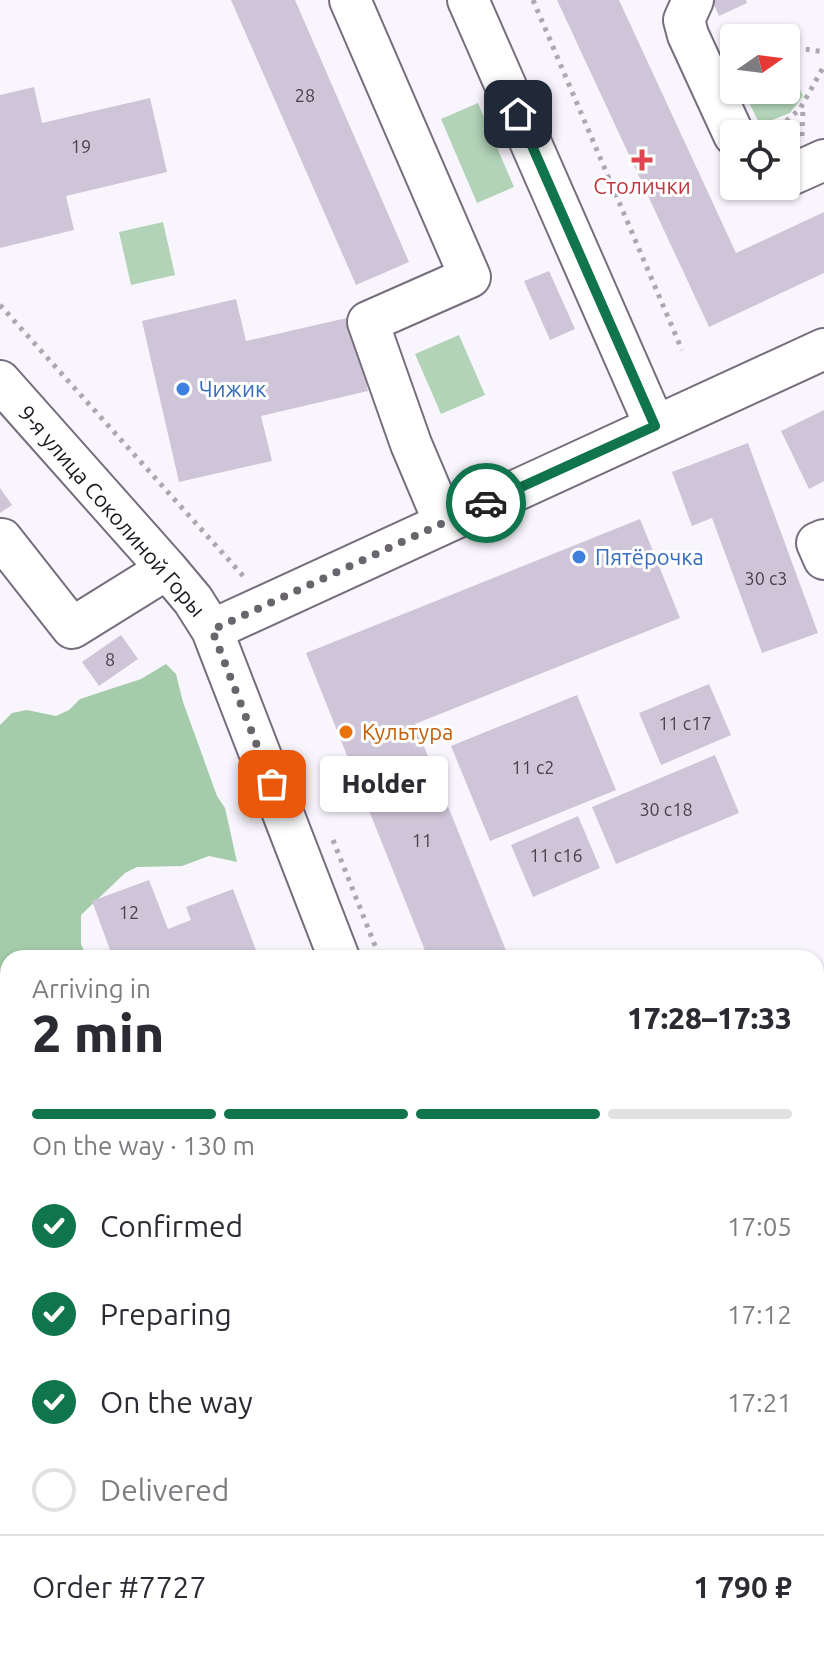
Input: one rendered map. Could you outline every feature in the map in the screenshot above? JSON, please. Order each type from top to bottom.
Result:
[{"type":"street","points":[[350,0],[470,277],[368,322],[411,444],[444,522]]},
{"type":"street","points":[[468,0],[655,426]]},
{"type":"street","points":[[693,0],[684,20],[688,35],[727,120]]},
{"type":"street","points":[[800,171],[824,160]]},
{"type":"street","points":[[212,630],[824,349]]},
{"type":"street","name":"9-я улица Соколиной Горы","points":[[0,381],[167,569],[193,600],[212,630],[336,950]]},
{"type":"street","points":[[2,539],[72,628],[167,569]]},
{"type":"street","points":[[824,540],[817,543],[824,559]]},
{"type":"path","points":[[533,0],[682,350]]},
{"type":"path","points":[[800,48],[824,52]]},
{"type":"path","points":[[787,120],[800,109],[824,66]]},
{"type":"path","points":[[0,305],[245,578]]},
{"type":"path","points":[[331,835],[377,950]]},
{"type":"green space","points":[[478,103],[514,187],[477,203],[441,119]]},
{"type":"green space","points":[[750,104],[797,104],[790,113],[772,120],[758,120]]},
{"type":"green space","points":[[163,222],[175,275],[131,285],[119,232]]},
{"type":"green space","points":[[459,335],[485,395],[441,414],[415,354]]},
{"type":"green space","points":[[166,664],[176,674],[217,796],[225,808],[237,862],[209,856],[182,866],[137,867],[125,873],[81,915],[84,950],[0,950],[0,725],[12,713],[27,710],[56,716],[69,710],[80,699],[141,679]]},
{"type":"building","points":[[231,0],[295,0],[409,262],[356,285]]},
{"type":"building","points":[[557,0],[619,0],[736,253],[824,212],[824,273],[709,327]]},
{"type":"building","points":[[712,0],[746,0],[747,3],[719,16]]},
{"type":"building","points":[[34,87],[42,123],[150,98],[167,172],[66,196],[74,230],[0,248],[0,95]]},
{"type":"building","points":[[549,271],[575,329],[550,340],[524,281]]},
{"type":"building","points":[[236,299],[246,341],[351,317],[368,391],[261,416],[272,461],[179,482],[142,321]]},
{"type":"building","points":[[824,410],[824,481],[809,489],[781,431]]},
{"type":"building","points":[[748,443],[818,633],[762,653],[712,518],[692,526],[672,472]]},
{"type":"building","points":[[0,488],[12,505],[0,513]]},
{"type":"building","points":[[640,519],[680,618],[415,724],[506,950],[425,950],[306,653]]},
{"type":"building","points":[[121,635],[138,659],[99,686],[82,662]]},
{"type":"building","points":[[709,684],[731,735],[661,765],[639,713]]},
{"type":"building","points":[[577,695],[616,790],[490,841],[451,746]]},
{"type":"building","points":[[715,755],[739,813],[616,864],[592,807]]},
{"type":"building","points":[[578,816],[600,868],[533,897],[511,845]]},
{"type":"building","points":[[149,880],[168,929],[191,920],[186,907],[233,889],[256,950],[110,950],[92,901]]},
{"type":"way so far","points":[[272,784],[212,630],[486,503]]},
{"type":"place","name":"Столички","points":[[642,160]]},
{"type":"place","name":"Чижик","points":[[183,389]]},
{"type":"place","name":"Пятёрочка","points":[[579,557]]},
{"type":"place","name":"Культура","points":[[346,732]]},
{"type":"place","name":"Holder","points":[[272,784]]},
{"type":"route","points":[[486,503],[655,426],[518,114]]}]
